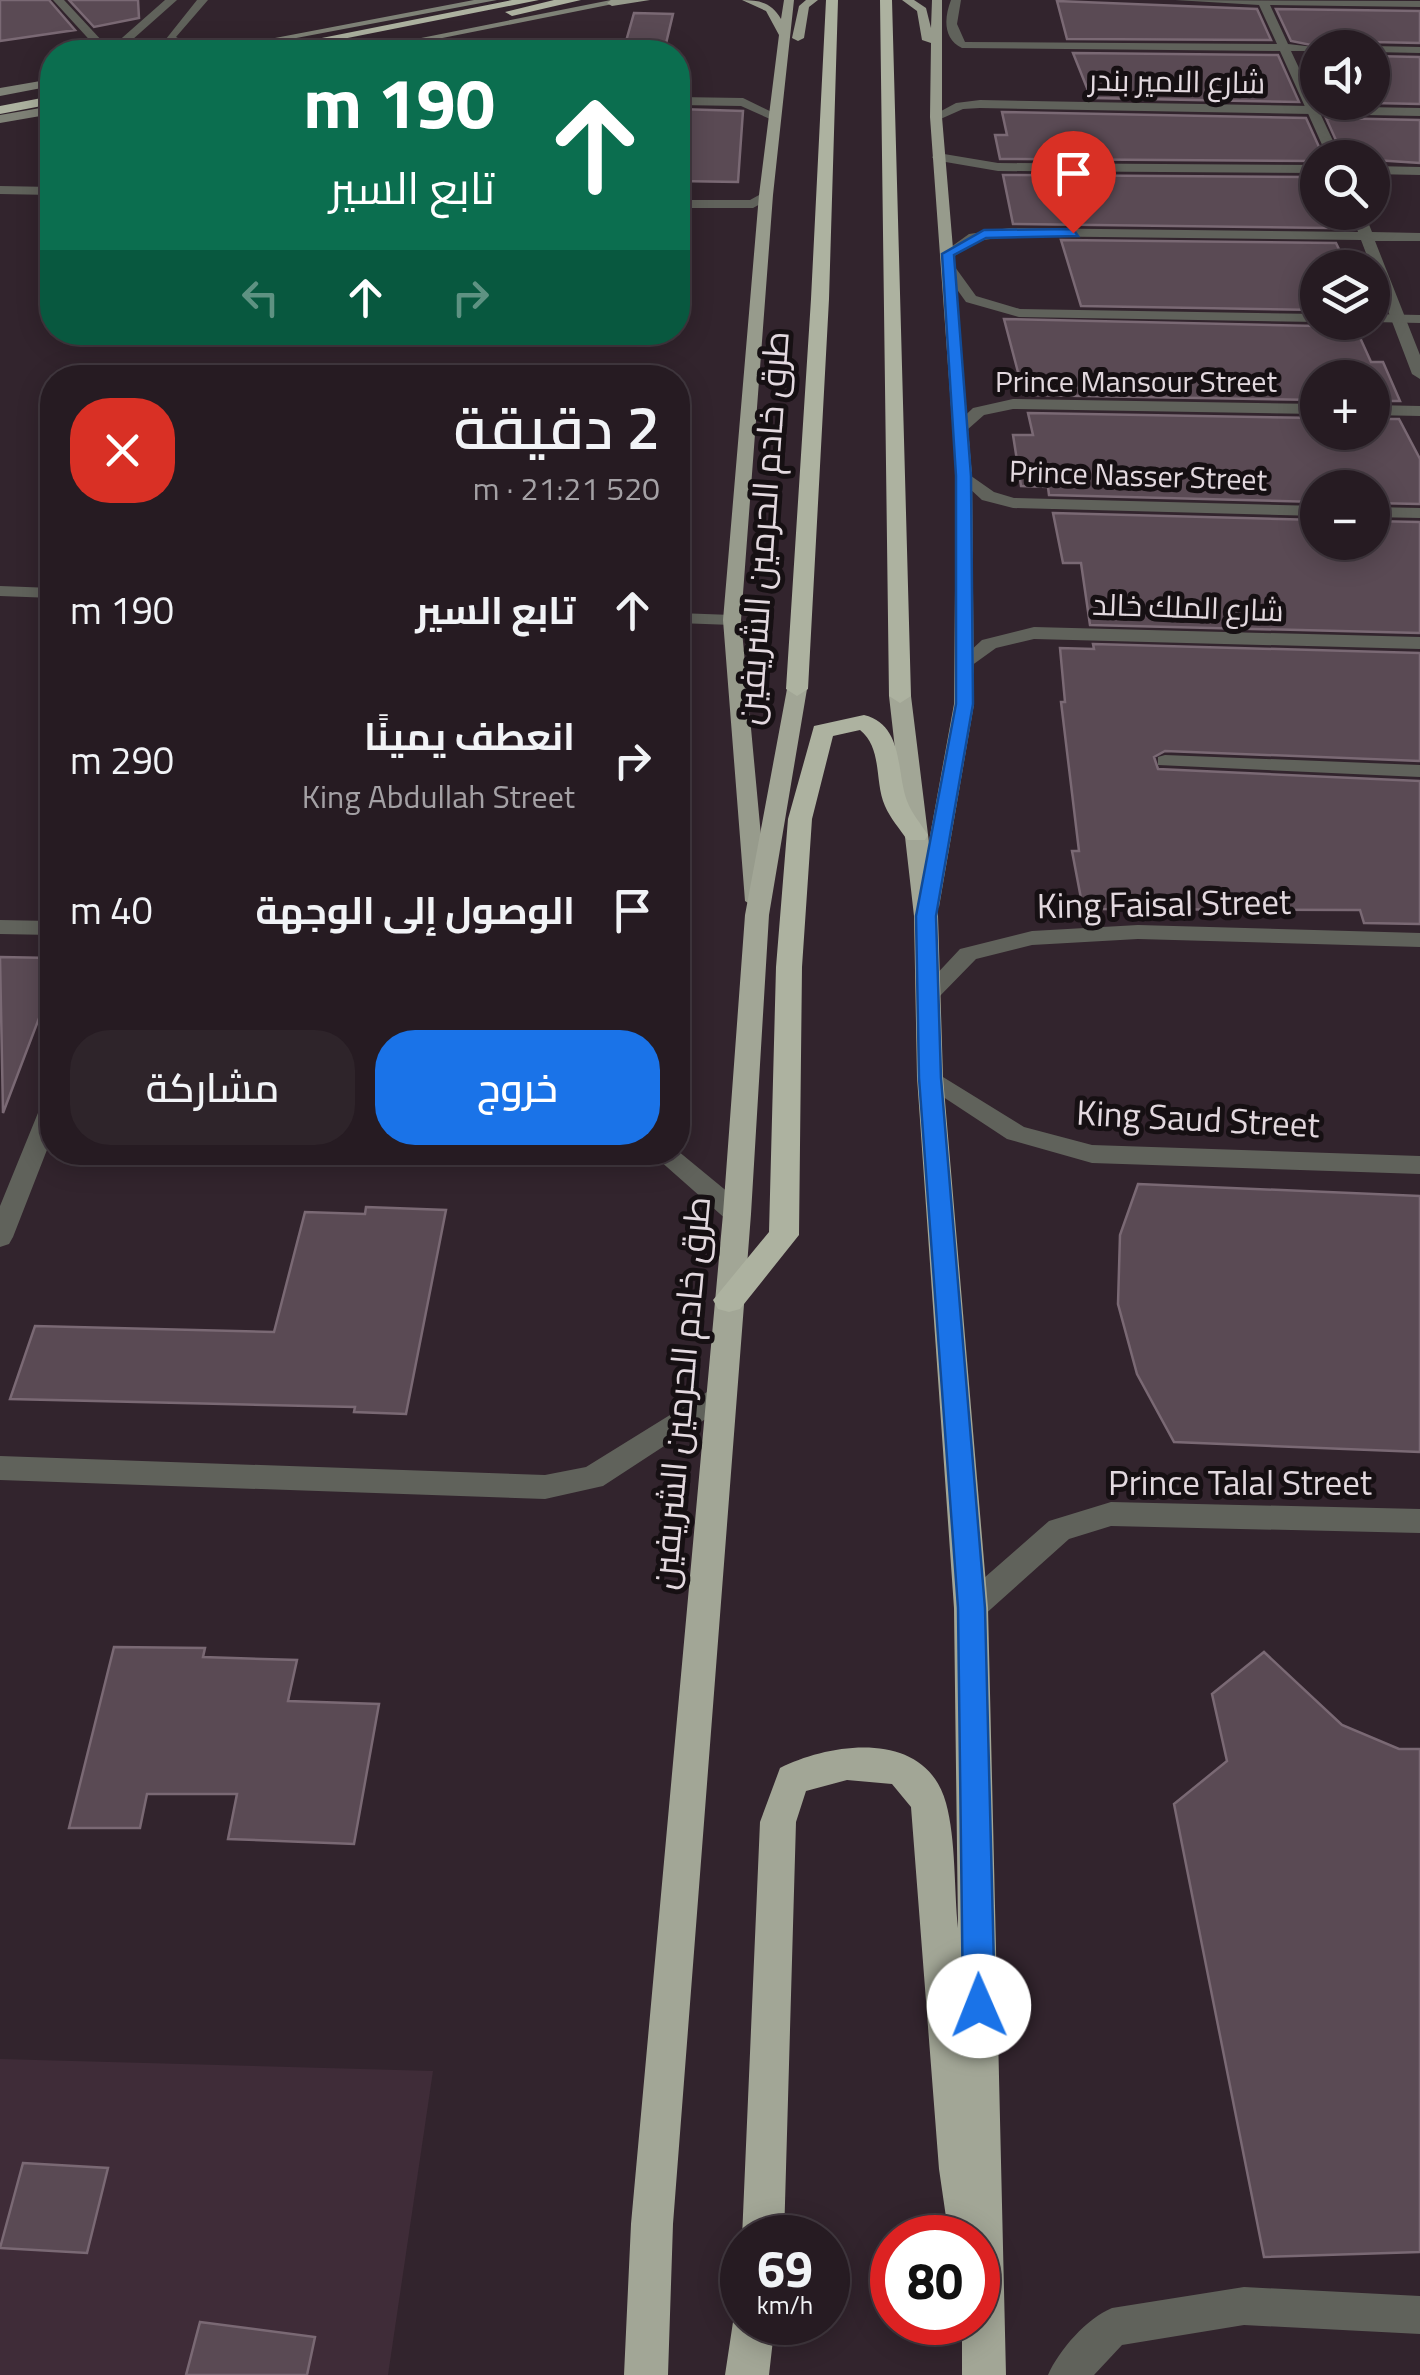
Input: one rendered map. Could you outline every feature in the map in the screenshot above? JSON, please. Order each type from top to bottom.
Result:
[{"type":"highway","points":[[321,40],[533,0]]},
{"type":"highway","points":[[366,40],[575,0]]},
{"type":"highway","name":"طرق خادم الحرمين الشريفين","points":[[646,2375],[652,2224],[737,1214],[757,915],[797,688],[820,299],[832,0]]},
{"type":"highway","points":[[886,0],[900,696],[926,916],[930,1078],[971,1608],[982,2215]]},
{"type":"highway","points":[[0,100],[40,93]]},
{"type":"highway","points":[[0,110],[40,102]]},
{"type":"highway","points":[[729,1300],[784,1235],[790,967],[800,819],[822,730],[864,722],[878,730],[890,756],[896,802],[916,836]]},
{"type":"highway","points":[[764,2215],[778,1822],[792,1780],[817,1766],[875,1764],[909,1774],[929,1804],[959,2169],[966,2215]]},
{"type":"highway","points":[[747,2375],[751,2345]]},
{"type":"highway","points":[[984,2345],[984,2375]]},
{"type":"main road","points":[[270,40],[492,0]]},
{"type":"main road","points":[[419,40],[627,0]]},
{"type":"main road","points":[[612,3],[645,0]]},
{"type":"main road","points":[[748,0],[770,9],[785,34]]},
{"type":"main road","points":[[757,915],[732,620],[766,194],[788,0]]},
{"type":"main road","points":[[926,916],[964,704],[964,476],[938,157],[934,69],[937,0]]},
{"type":"main road","points":[[778,94],[794,59],[804,6],[812,1]]},
{"type":"main road","points":[[912,2],[934,69]]},
{"type":"main road","points":[[0,92],[40,85]]},
{"type":"main road","points":[[0,119],[40,112]]},
{"type":"street","points":[[58,0],[95,40]]},
{"type":"street","points":[[126,40],[172,0]]},
{"type":"street","points":[[169,40],[204,0]]},
{"type":"street","points":[[956,0],[951,20],[956,43],[962,45],[1300,48]]},
{"type":"street","points":[[1180,0],[1420,4]]},
{"type":"street","points":[[1262,1],[1300,84]]},
{"type":"street","points":[[1390,49],[1420,50]]},
{"type":"street","points":[[690,100],[743,102],[774,116]]},
{"type":"street","name":"شارع الامير بندر","points":[[936,117],[960,106],[980,104],[1300,110]]},
{"type":"street","name":"شارع الامير بندر","points":[[1390,111],[1420,112]]},
{"type":"street","points":[[938,157],[998,168],[1300,169]]},
{"type":"street","points":[[1390,171],[1420,172]]},
{"type":"street","points":[[0,190],[40,191]]},
{"type":"street","points":[[690,204],[753,204],[766,194]]},
{"type":"street","points":[[1364,230],[1402,318],[1420,374]]},
{"type":"street","points":[[1300,318],[1019,313],[971,298],[949,262],[974,236],[1009,232],[1420,237]]},
{"type":"street","points":[[1390,318],[1420,319]]},
{"type":"street","name":"Prince Mansour Street","points":[[961,427],[979,410],[1013,404],[1300,409]]},
{"type":"street","points":[[1390,410],[1420,411]]},
{"type":"street","name":"Prince Nasser Street","points":[[964,476],[988,496],[1013,503],[1300,511]]},
{"type":"street","points":[[1390,512],[1420,513]]},
{"type":"street","points":[[0,591],[40,593]]},
{"type":"street","points":[[690,618],[732,620]]},
{"type":"street","name":"شارع الملك خالد","points":[[964,665],[990,644],[1034,633],[1420,643]]},
{"type":"street","points":[[1165,761],[1420,770]]},
{"type":"street","points":[[0,927],[40,928]]},
{"type":"street","name":"King Faisal Street","points":[[928,995],[968,954],[1032,938],[1138,932],[1420,940]]},
{"type":"street","name":"King Saud Street","points":[[930,1078],[1016,1133],[1092,1154],[1420,1165]]},
{"type":"street","points":[[0,1237],[40,1140]]},
{"type":"street","points":[[678,1165],[737,1214]]},
{"type":"street","points":[[0,1468],[545,1486],[592,1478],[720,1395]]},
{"type":"street","name":"Prince Talal Street","points":[[971,1608],[1059,1530],[1111,1514],[1420,1521]]},
{"type":"street","points":[[1068,2375],[1112,2327],[1244,2306],[1420,2315]]},
{"type":"shaded area","points":[[0,2059],[433,2071],[388,2375],[0,2375]]},
{"type":"building","points":[[0,0],[49,0],[75,30],[0,41]]},
{"type":"building","points":[[69,0],[138,0],[139,18],[94,27]]},
{"type":"building","points":[[1057,1],[1257,9],[1271,40],[1067,39]]},
{"type":"building","points":[[1276,9],[1420,11],[1420,43],[1390,42],[1390,30],[1300,30],[1300,43],[1291,41]]},
{"type":"building","points":[[634,13],[673,14],[667,40],[626,40]]},
{"type":"building","points":[[1073,53],[1278,55],[1299,102],[1091,98]]},
{"type":"building","points":[[1390,56],[1420,57],[1420,104],[1390,103]]},
{"type":"building","points":[[690,109],[743,111],[738,182],[690,181]]},
{"type":"building","points":[[1002,112],[1300,118],[1307,120],[1316,140],[1300,140],[1300,161],[1000,159],[995,135],[1007,135]]},
{"type":"building","points":[[1327,120],[1420,120],[1420,163],[1390,161],[1390,140],[1336,140]]},
{"type":"building","points":[[1003,175],[1300,177],[1300,228],[1013,224]]},
{"type":"building","points":[[1061,240],[1336,243],[1339,250],[1300,250],[1300,310],[1081,306]]},
{"type":"building","points":[[1004,319],[1300,326],[1300,340],[1361,340],[1370,360],[1300,360],[1300,400],[1024,395]]},
{"type":"building","points":[[1390,378],[1400,401],[1390,401]]},
{"type":"building","points":[[1028,413],[1300,418],[1300,450],[1390,450],[1390,419],[1399,419],[1420,459],[1420,504],[1390,503],[1390,470],[1300,470],[1300,502],[1049,495],[1048,487],[1021,486],[1013,435],[1033,435]]},
{"type":"building","points":[[1053,513],[1300,520],[1300,560],[1390,560],[1390,521],[1420,522],[1420,633],[1090,625],[1081,563],[1063,563]]},
{"type":"building","points":[[1093,644],[1420,653],[1420,761],[1165,751],[1154,757],[1158,769],[1420,781],[1420,924],[1364,923],[1360,910],[1083,909],[1072,851],[1079,851],[1061,702],[1065,702],[1060,648],[1094,649]]},
{"type":"building","points":[[0,957],[40,958],[40,1016],[3,1113]]},
{"type":"building","points":[[1138,1184],[1420,1196],[1420,1452],[1174,1442],[1137,1374],[1118,1304],[1120,1235]]},
{"type":"building","points":[[366,1207],[446,1210],[406,1414],[354,1412],[355,1407],[10,1399],[35,1326],[274,1332],[305,1212],[365,1214]]},
{"type":"building","points":[[114,1647],[205,1648],[203,1657],[297,1660],[288,1701],[379,1704],[354,1844],[228,1839],[237,1794],[147,1794],[140,1828],[69,1828]]},
{"type":"building","points":[[1264,1652],[1342,1725],[1399,1749],[1420,1749],[1420,2252],[1264,2257],[1174,1804],[1227,1761],[1212,1694]]},
{"type":"building","points":[[23,2163],[108,2168],[87,2253],[0,2248]]},
{"type":"building","points":[[200,2322],[315,2337],[307,2375],[186,2375]]},
{"type":"route","points":[[979,2006],[971,1608],[930,1078],[926,916],[964,704],[964,476],[948,254],[974,236],[984,234],[1073,233]]}]
